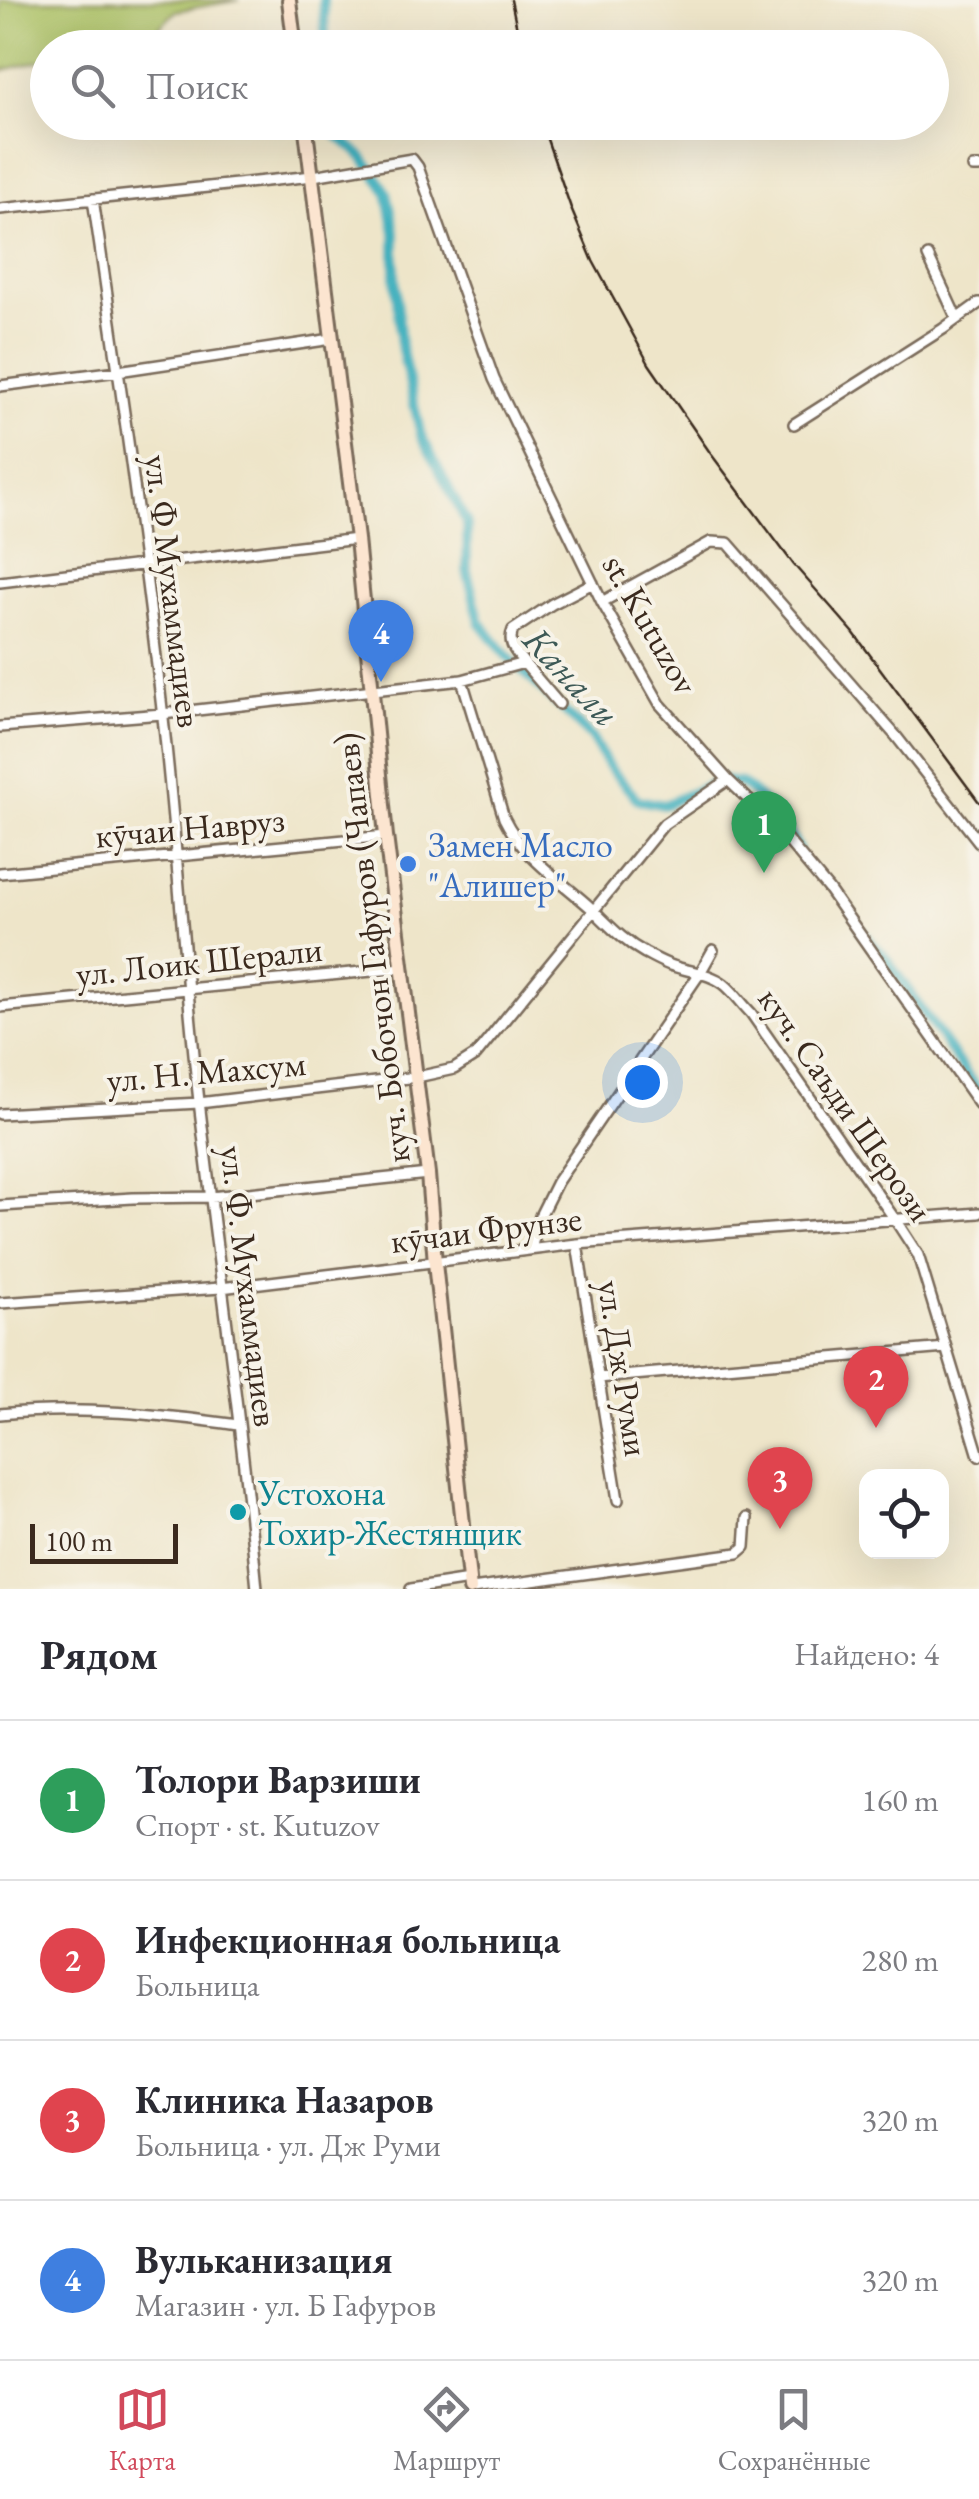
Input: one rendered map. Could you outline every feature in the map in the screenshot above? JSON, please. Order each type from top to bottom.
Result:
[{"type":"street","points":[[289,0],[293,30]]},
{"type":"street","name":"куч. Бобочон Гафуров (Чапаев)","points":[[308,140],[428,1174],[434,1263],[470,1586]]},
{"type":"street","name":"st. Kutuzov","points":[[312,176],[412,159],[418,167],[487,363],[602,602],[660,704],[728,780],[774,824],[829,890],[979,1104]]},
{"type":"street","points":[[0,210],[312,176]]},
{"type":"street","name":"ул. Ф Мухаммадиев","points":[[93,200],[145,565],[187,990]]},
{"type":"street","points":[[928,256],[957,319]]},
{"type":"street","points":[[794,424],[979,303]]},
{"type":"street","points":[[0,386],[332,340]]},
{"type":"street","points":[[0,582],[356,539]]},
{"type":"street","points":[[602,602],[710,542],[728,542],[896,736],[979,842]]},
{"type":"street","points":[[559,704],[511,645],[510,636],[552,604],[593,583]]},
{"type":"street","points":[[0,727],[162,714],[462,680],[524,662]]},
{"type":"street","name":"куч. Саъди Шерози","points":[[462,680],[512,835],[529,856],[618,935],[672,966],[722,982],[750,1013],[918,1254],[979,1456]]},
{"type":"street","name":"ул. Н. Махсум","points":[[0,1114],[200,1103],[417,1078],[454,1069],[476,1054],[664,824],[728,780]]},
{"type":"street","name":"кӯчаи Навруз","points":[[0,873],[386,836]]},
{"type":"street","points":[[531,1250],[540,1216],[557,1182],[713,950]]},
{"type":"street","name":"ул. Лоик Шерали","points":[[0,1007],[403,968]]},
{"type":"street","name":"ул. Ф. Мухаммадиев","points":[[187,990],[246,1468],[257,1589]]},
{"type":"street","points":[[0,1206],[210,1196],[428,1174]]},
{"type":"street","name":"кӯчаи Фрунзе","points":[[0,1303],[221,1288],[577,1244],[979,1213]]},
{"type":"street","name":"ул. Дж Руми","points":[[577,1244],[618,1500]]},
{"type":"street","points":[[598,1378],[946,1348]]},
{"type":"street","points":[[0,1414],[100,1412],[238,1425]]},
{"type":"street","points":[[411,1589],[470,1586],[738,1553],[745,1547],[746,1518]]},
{"type":"green space","points":[[0,0],[240,0],[176,11],[157,30],[30,30],[30,63],[0,71]]},
{"type":"waterway","name":"Канали","points":[[323,0],[325,30]]},
{"type":"waterway","name":"Канали","points":[[343,140],[363,157],[387,192],[395,232],[401,346],[421,435],[467,523],[467,571],[480,622],[506,655],[591,737],[609,767],[638,800],[664,805],[720,780],[741,783],[781,816],[798,849]]},
{"type":"waterway","name":"Канали","points":[[860,929],[886,958],[979,1092]]},
{"type":"railway","points":[[511,0],[517,30]]},
{"type":"railway","points":[[547,140],[593,261],[649,364],[794,565],[853,632],[979,802]]},
{"type":"place","name":"Вульканизация","points":[[381,682]]},
{"type":"place","name":"Замен Масло \"Алишер\"","points":[[408,864]]},
{"type":"place","name":"Толори Варзиши","points":[[764,873]]},
{"type":"place","name":"Инфекционная больница","points":[[876,1428]]},
{"type":"place","name":"Устохона Тохир-Жестянщик","points":[[238,1512]]},
{"type":"place","name":"Клиника Назаров","points":[[780,1529]]}]
